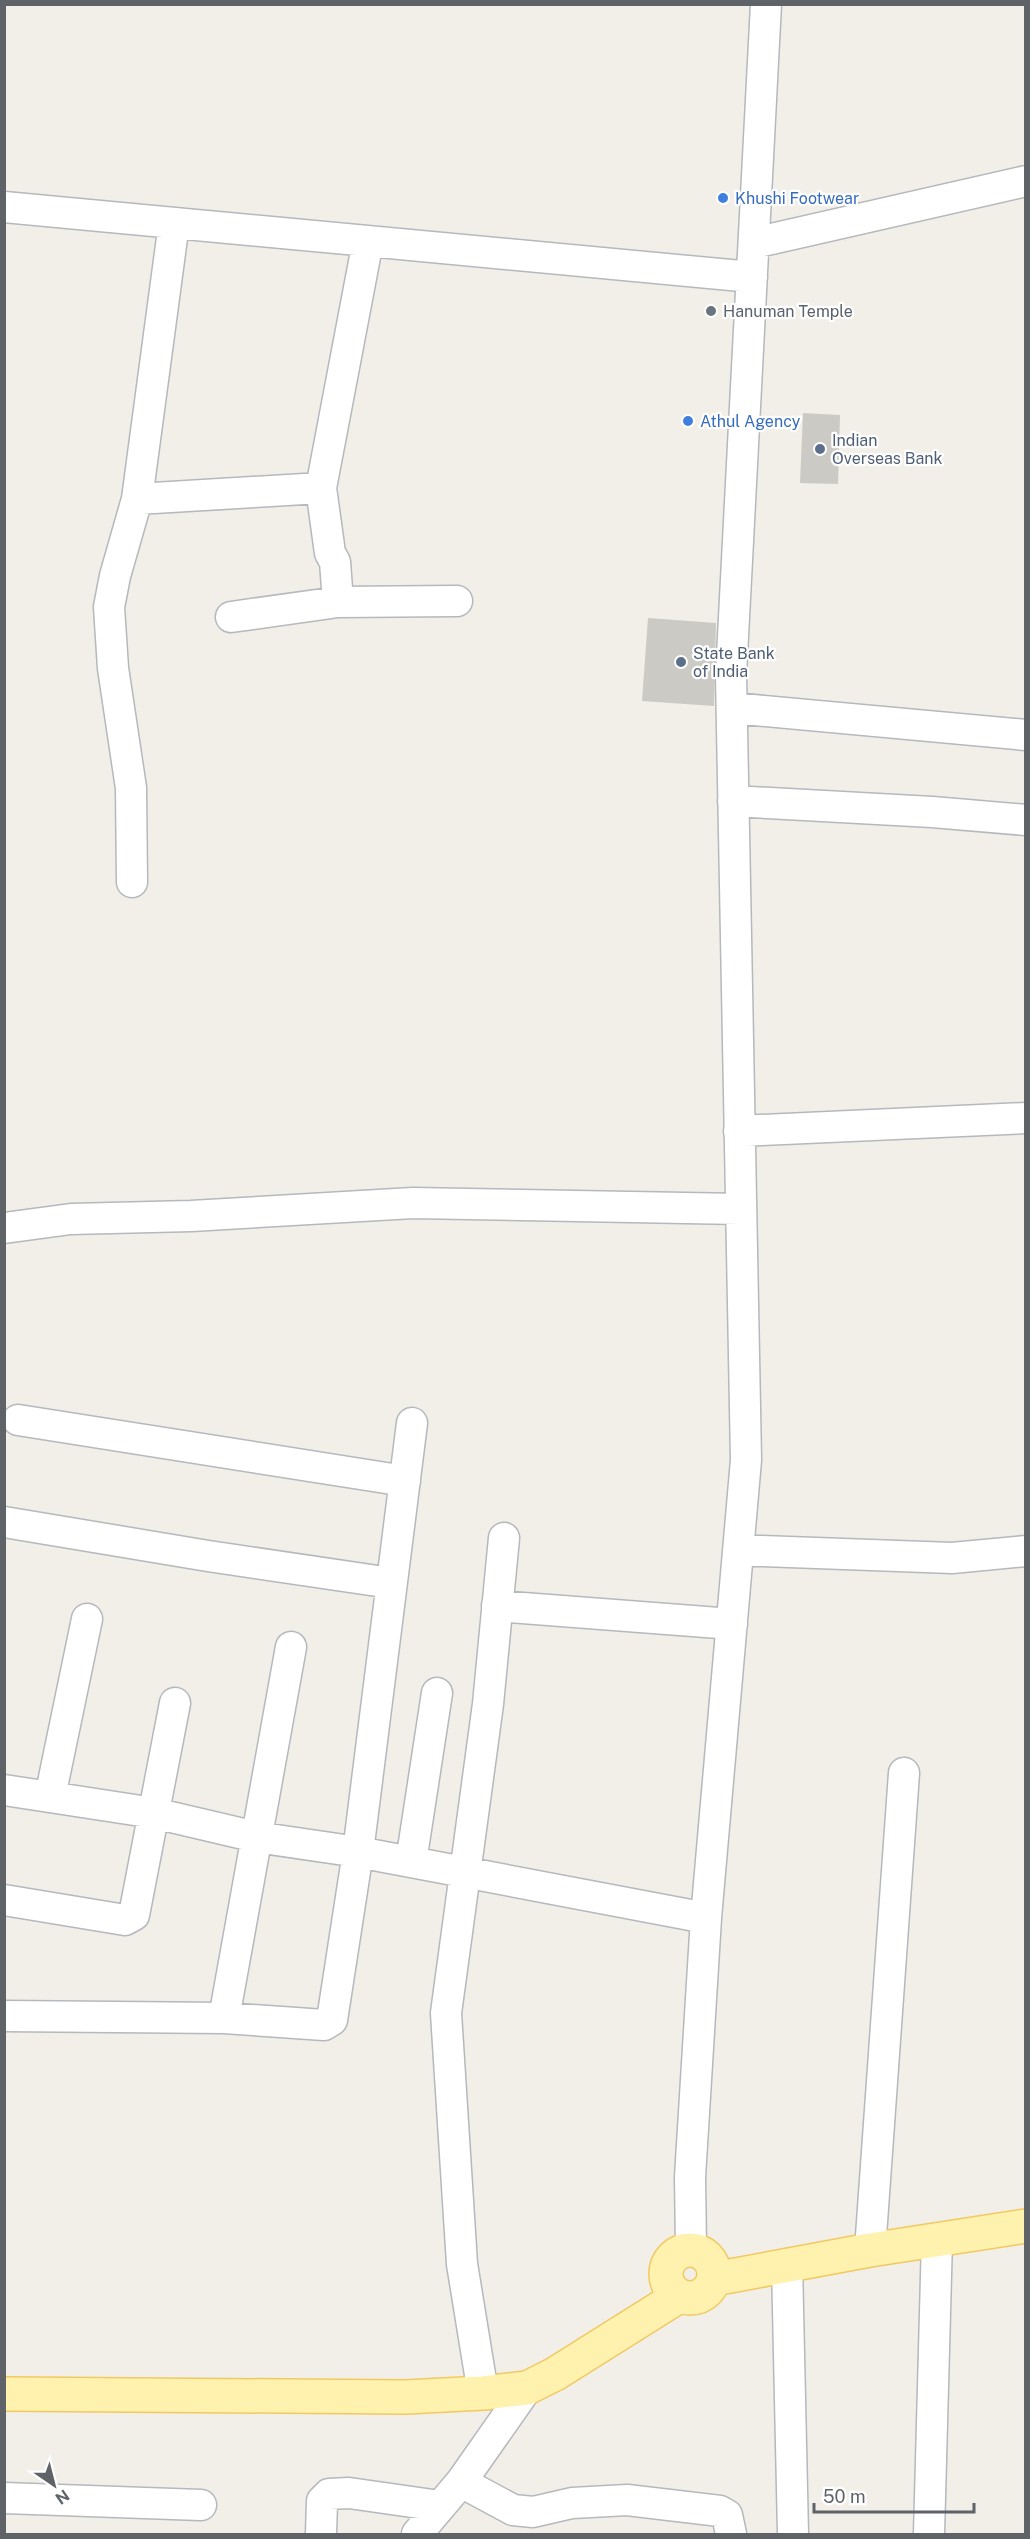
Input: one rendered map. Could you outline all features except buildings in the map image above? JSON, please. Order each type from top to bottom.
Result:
[{"type":"main road","points":[[714,2279],[787,2264],[1026,2226]]},
{"type":"main road","points":[[4,2394],[406,2397],[526,2388],[555,2374],[679,2296],[696,2297],[711,2287],[714,2279],[713,2265],[705,2254],[691,2249],[676,2255],[667,2268],[668,2284],[679,2296]]},
{"type":"street","points":[[691,2249],[690,2177],[706,1918],[746,1460],[731,675],[766,4]]},
{"type":"street","points":[[754,243],[1026,181]]},
{"type":"street","points":[[4,207],[752,277]]},
{"type":"street","points":[[132,882],[131,788],[113,668],[109,607],[115,576],[137,499],[174,223]]},
{"type":"street","points":[[338,602],[335,562],[330,553],[321,488],[368,241]]},
{"type":"street","points":[[137,499],[321,488]]},
{"type":"street","points":[[231,617],[338,602],[457,601]]},
{"type":"street","points":[[732,708],[1026,735]]},
{"type":"street","points":[[733,801],[932,812],[1026,820]]},
{"type":"street","points":[[739,1131],[1026,1118]]},
{"type":"street","points":[[4,1228],[71,1219],[191,1216],[412,1203],[741,1209]]},
{"type":"street","points":[[18,1420],[405,1481]]},
{"type":"street","points":[[4,2016],[224,2018],[324,2025],[332,2020],[358,1852],[412,1423]]},
{"type":"street","points":[[4,1521],[208,1556],[391,1583]]},
{"type":"street","points":[[483,2393],[462,2264],[446,2013],[488,1704],[504,1538]]},
{"type":"street","points":[[738,1550],[952,1558],[1026,1551]]},
{"type":"street","points":[[497,1606],[732,1624]]},
{"type":"street","points":[[50,1797],[87,1619]]},
{"type":"street","points":[[224,2018],[291,1647]]},
{"type":"street","points":[[411,1862],[437,1693]]},
{"type":"street","points":[[4,1900],[125,1920],[131,1918],[136,1909],[175,1703]]},
{"type":"street","points":[[870,2250],[904,1773]]},
{"type":"street","points":[[4,1790],[154,1814],[256,1837],[358,1852],[706,1918]]},
{"type":"street","points":[[929,2535],[937,2239]]},
{"type":"street","points":[[787,2264],[793,2535]]},
{"type":"street","points":[[417,2535],[461,2482],[526,2388]]},
{"type":"street","points":[[461,2482],[513,2510],[533,2512],[572,2503],[627,2500],[720,2511],[728,2515],[731,2535]]},
{"type":"street","points":[[321,2535],[322,2501],[329,2494],[349,2493],[441,2506]]},
{"type":"street","points":[[4,2498],[201,2505]]},
{"type":"place","name":"Khushi Footwear","points":[[723,198]]},
{"type":"place","name":"Hanuman Temple","points":[[711,311]]},
{"type":"place","name":"Athul Agency","points":[[688,421]]},
{"type":"place","name":"Indian Overseas Bank","points":[[820,449]]},
{"type":"place","name":"State Bank of India","points":[[681,662]]}]
